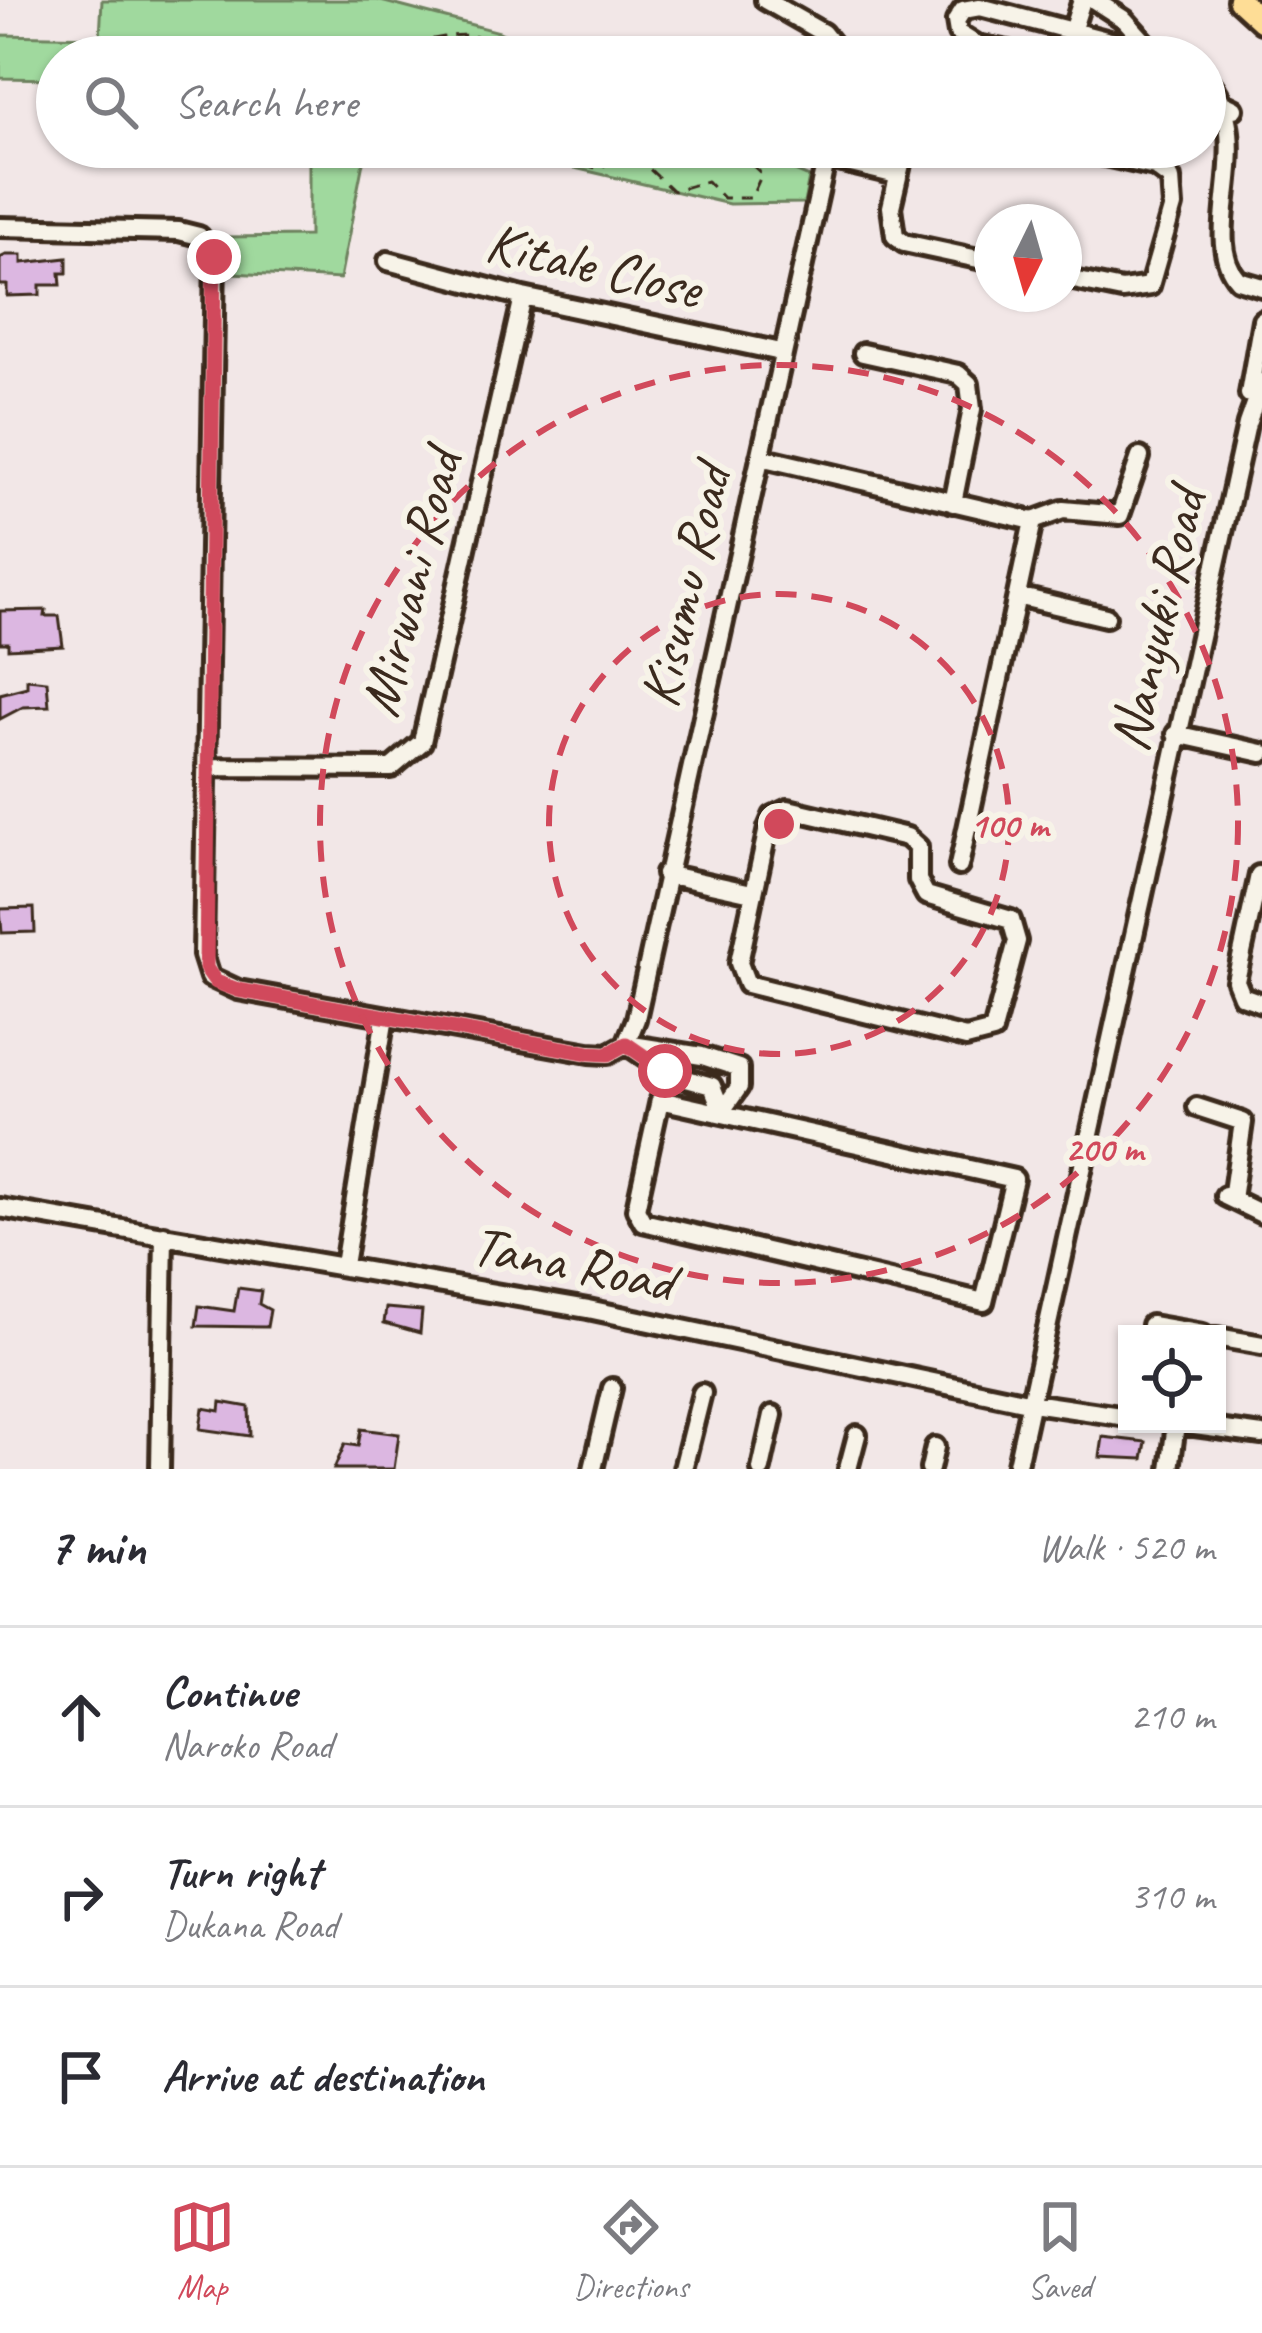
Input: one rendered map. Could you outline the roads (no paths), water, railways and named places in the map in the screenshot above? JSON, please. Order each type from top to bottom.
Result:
[{"type":"main road","points":[[1239,0],[1262,21]]},
{"type":"main road","points":[[1252,0],[1262,6]]},
{"type":"street","points":[[765,0],[826,36]]},
{"type":"street","points":[[1068,36],[1082,0]]},
{"type":"street","points":[[1094,0],[1126,20],[1140,36]]},
{"type":"street","points":[[961,36],[956,21],[963,10],[980,8],[1101,36]]},
{"type":"street","points":[[1226,100],[1235,110],[1245,164],[1227,261],[1238,280],[1262,287]]},
{"type":"street","points":[[1226,106],[1235,110]]},
{"type":"street","name":"Kisumu Road","points":[[626,1044],[636,1019],[824,168]]},
{"type":"street","points":[[875,168],[897,175]]},
{"type":"street","points":[[899,168],[891,222],[898,240],[974,258]]},
{"type":"street","points":[[1082,282],[1122,290],[1150,286],[1159,270],[1175,197],[1171,179],[1155,168]]},
{"type":"street","points":[[0,227],[179,231],[199,236],[214,257],[203,955],[210,976],[225,987],[589,1053],[608,1054],[626,1044],[739,1068],[739,1087],[722,1111]]},
{"type":"street","name":"Kitale Close","points":[[388,261],[523,297],[781,352]]},
{"type":"street","name":"Mirwani Road","points":[[206,766],[391,767],[422,742],[523,297]]},
{"type":"street","name":"Nanyuki Road","points":[[1016,1469],[1247,424],[1262,320]]},
{"type":"street","points":[[863,353],[949,371],[969,384],[972,410],[953,503]]},
{"type":"street","name":"Nanyuki Road","points":[[1247,424],[1262,382]]},
{"type":"street","points":[[760,457],[1033,521],[1063,510],[1120,515],[1140,457]]},
{"type":"street","points":[[959,866],[1033,521]]},
{"type":"street","points":[[1017,596],[1106,617]]},
{"type":"street","points":[[1176,734],[1262,753]]},
{"type":"street","points":[[797,810],[907,837],[918,848],[918,880],[926,895],[995,913],[1015,925],[1017,941],[997,1026],[987,1035],[966,1038],[757,990],[738,970],[752,893],[768,828],[780,812],[797,810]]},
{"type":"street","points":[[665,874],[752,893]]},
{"type":"street","points":[[1259,875],[1237,990],[1262,1003]]},
{"type":"street","points":[[344,1265],[386,1017]]},
{"type":"street","points":[[626,1044],[665,1071],[712,1086],[722,1111]]},
{"type":"street","points":[[665,1071],[668,1050]]},
{"type":"street","points":[[660,1100],[722,1111],[1014,1179],[984,1302],[643,1222],[636,1209],[660,1100]]},
{"type":"street","points":[[1197,1107],[1243,1122],[1226,1196],[1262,1214]]},
{"type":"street","name":"Tana Road","points":[[0,1208],[588,1309],[1032,1403],[1118,1416]]},
{"type":"street","points":[[160,1469],[164,1235]]},
{"type":"street","points":[[1226,1338],[1262,1345]]},
{"type":"street","points":[[593,1469],[612,1388]]},
{"type":"street","points":[[682,1469],[702,1393]]},
{"type":"street","points":[[761,1469],[773,1415]]},
{"type":"street","points":[[1226,1430],[1262,1435]]},
{"type":"street","points":[[1169,1469],[1176,1433]]},
{"type":"street","points":[[848,1469],[857,1435]]},
{"type":"street","points":[[930,1469],[934,1448]]}]
